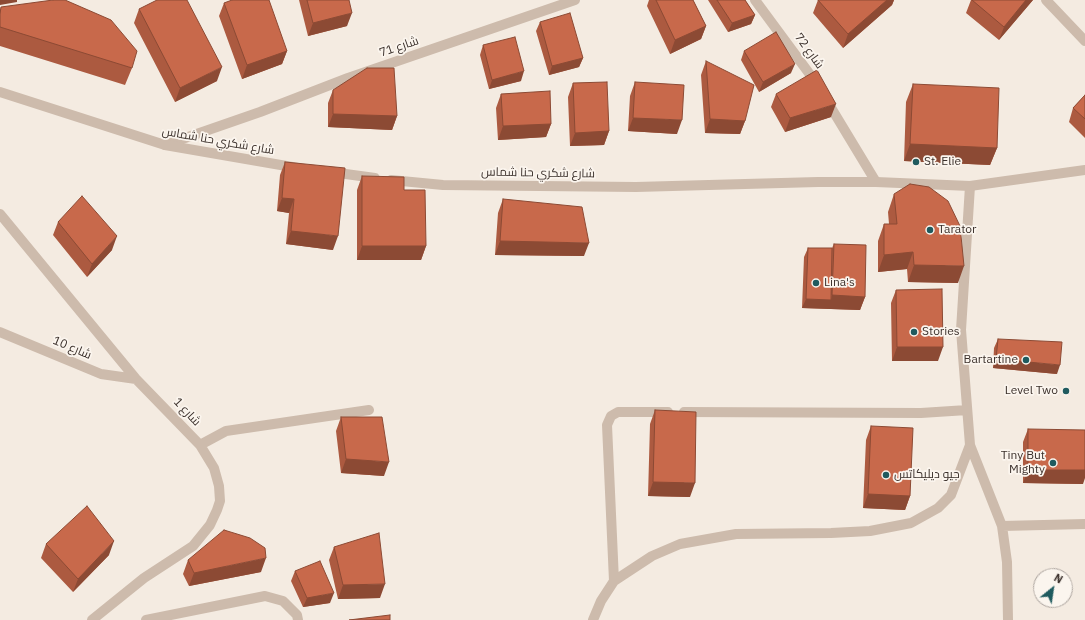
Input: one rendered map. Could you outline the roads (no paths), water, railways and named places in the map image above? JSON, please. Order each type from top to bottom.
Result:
[{"type":"street","name":"شارع 71","points":[[165,145],[260,112],[348,78],[575,0]]},
{"type":"street","name":"شارع 72","points":[[755,0],[811,75],[876,182]]},
{"type":"street","points":[[1046,0],[1085,40]]},
{"type":"street","name":"شارع شكري حنا شماس","points":[[0,92],[77,118],[165,145],[305,169]]},
{"type":"street","name":"شارع شكري حنا شماس","points":[[320,171],[443,185],[636,187],[876,182],[970,186],[1085,170]]},
{"type":"street","points":[[970,186],[961,330],[970,445],[1002,526],[1007,562],[1008,620]]},
{"type":"street","name":"شارع 1","points":[[0,214],[136,379],[200,445],[214,468],[219,486],[220,501],[210,525],[193,546],[144,578],[92,620]]},
{"type":"street","name":"شارع 10","points":[[0,332],[101,374],[136,379]]},
{"type":"street","points":[[200,445],[226,431],[368,410]]},
{"type":"street","points":[[614,581],[607,425],[611,416],[618,412],[921,413],[967,410]]},
{"type":"street","points":[[593,620],[601,601],[614,581],[652,556],[680,544],[736,534],[831,534],[870,531],[911,523],[938,508],[950,495],[970,445]]},
{"type":"street","points":[[1002,526],[1085,524]]},
{"type":"street","points":[[153,619],[265,596],[283,601],[297,614],[298,620]]},
{"type":"place","name":"St. Elie","points":[[916,162]]},
{"type":"place","name":"Tarator","points":[[930,230]]},
{"type":"place","name":"Lina's","points":[[816,283]]},
{"type":"place","name":"Stories","points":[[914,332]]},
{"type":"place","name":"Bartartine","points":[[1026,360]]},
{"type":"place","name":"Level Two","points":[[1066,391]]},
{"type":"place","name":"Tiny But Mighty","points":[[1053,463]]},
{"type":"place","name":"جيو ديليكاتس","points":[[886,475]]}]
